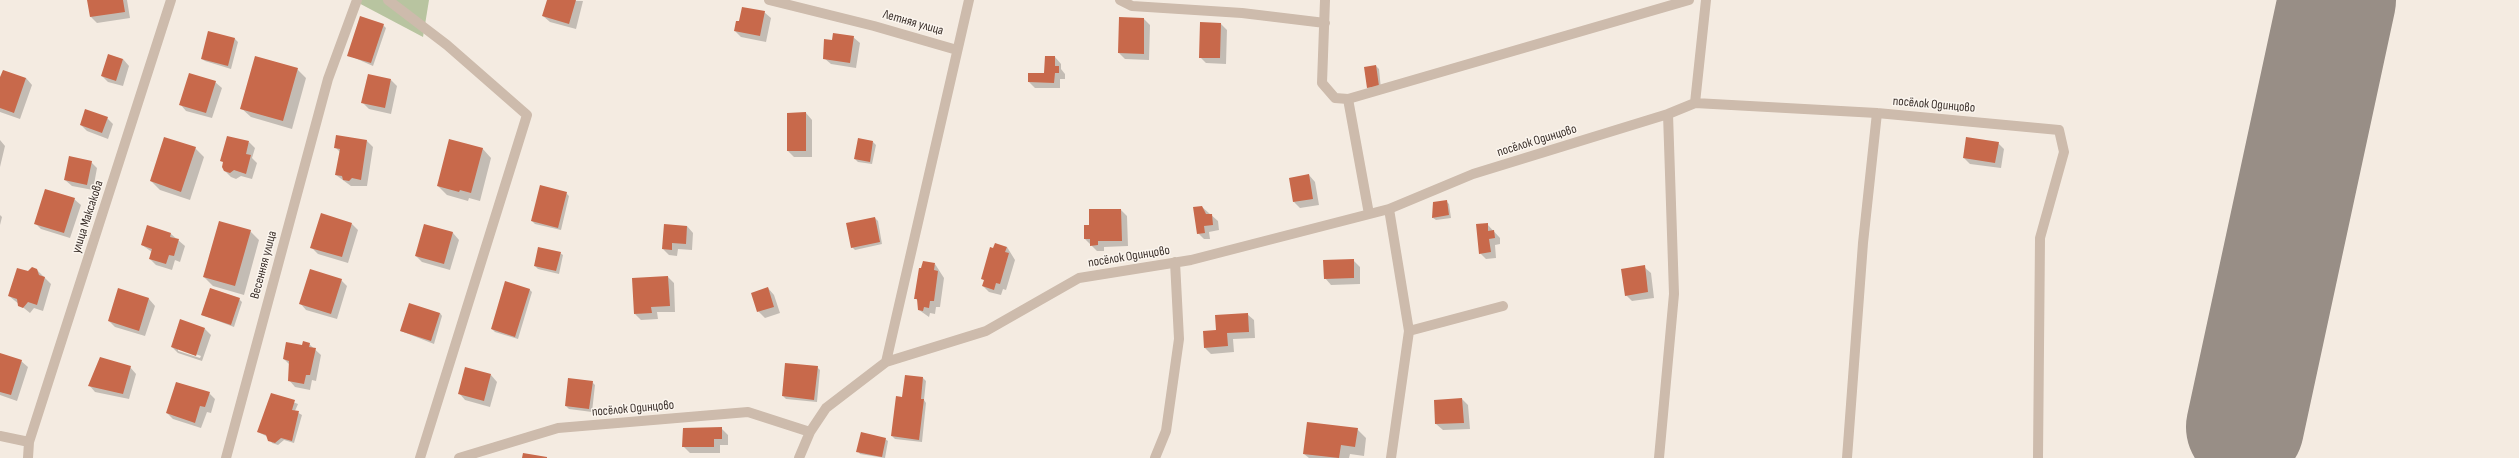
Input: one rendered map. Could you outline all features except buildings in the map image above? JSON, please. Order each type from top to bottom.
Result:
[{"type":"lane","name":"улица Максакова","points":[[28,458],[29,442],[171,0]]},
{"type":"lane","name":"Весенняя улица","points":[[226,458],[328,79],[357,0]]},
{"type":"lane","points":[[388,0],[447,45],[527,115],[420,458]]},
{"type":"lane","name":"Летняя улица","points":[[769,0],[874,26],[957,50]]},
{"type":"lane","points":[[886,362],[969,0]]},
{"type":"lane","points":[[1120,0],[1132,6],[1242,13],[1324,23]]},
{"type":"lane","points":[[1325,0],[1322,83],[1335,98],[1348,99],[1689,0]]},
{"type":"lane","points":[[1695,103],[1706,0]]},
{"type":"lane","points":[[1348,99],[1369,214]]},
{"type":"lane","name":"посёлок Одинцово","points":[[799,458],[810,432],[826,408],[886,362],[986,332],[1079,278],[1175,262],[1389,209],[1473,174],[1668,114],[1695,103],[1877,113],[2059,130],[2064,152],[2040,238],[2038,458]]},
{"type":"lane","points":[[1847,458],[1863,242],[1877,113]]},
{"type":"lane","points":[[1659,458],[1674,294],[1668,114]]},
{"type":"lane","points":[[1389,209],[1409,331],[1391,458]]},
{"type":"lane","points":[[1155,458],[1166,431],[1179,338],[1175,262]]},
{"type":"lane","points":[[1409,331],[1503,306]]},
{"type":"lane","name":"посёлок Одинцово","points":[[459,458],[558,428],[748,412],[810,432]]},
{"type":"lane","points":[[0,436],[29,442]]},
{"type":"green space","points":[[353,0],[429,0],[423,37]]},
{"type":"runway","points":[[2245,427],[2337,0]]}]
